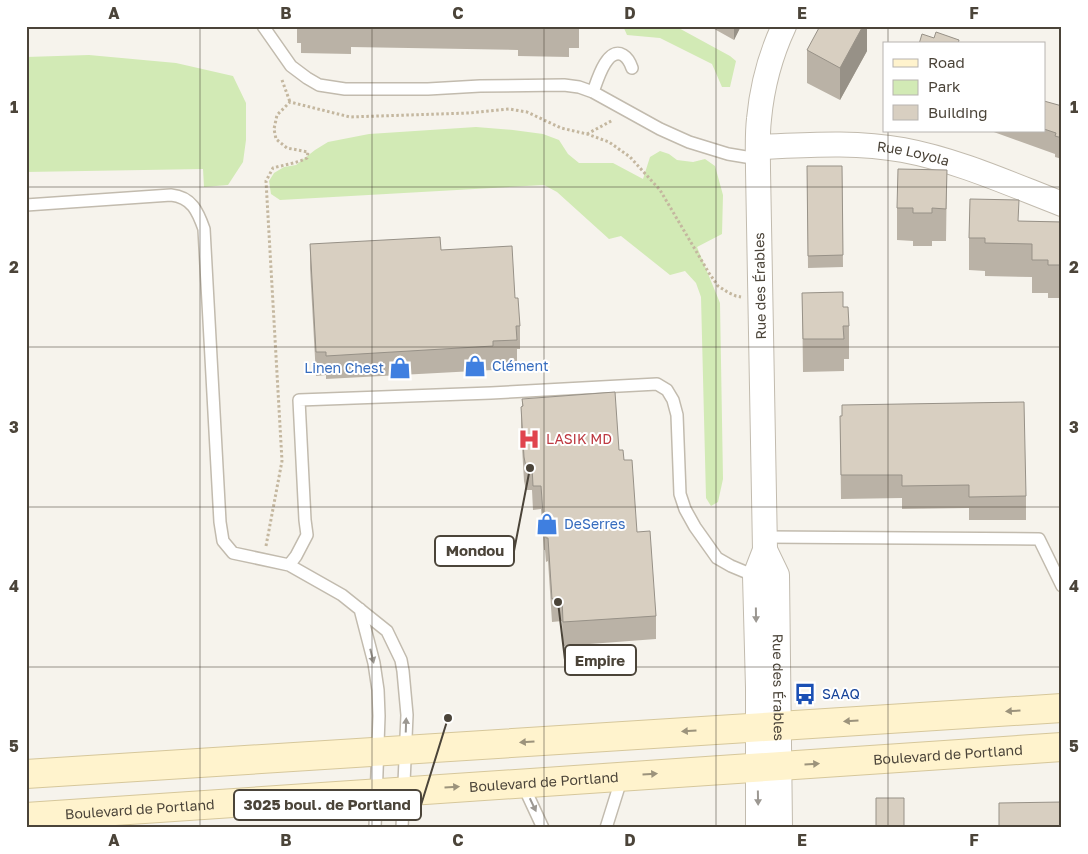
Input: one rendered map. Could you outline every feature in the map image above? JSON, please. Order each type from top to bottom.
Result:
[{"type":"main road","points":[[26,774],[1062,708]]},
{"type":"main road","name":"Boulevard de Portland","points":[[26,817],[1062,746]]},
{"type":"street","name":"Rue des Érables","points":[[769,726],[755,576],[765,544],[758,121],[763,88],[771,59],[784,26]]},
{"type":"street","name":"Rue Loyola","points":[[758,153],[838,144],[902,150],[942,159],[1062,204]]},
{"type":"street","name":"Rue des Érables","points":[[765,544],[777,576],[769,726],[769,767],[780,828]]},
{"type":"street","name":"Rue des Érables","points":[[758,828],[769,767]]},
{"type":"lane","points":[[263,26],[291,66],[319,84],[345,90],[480,86],[579,87],[593,92],[660,130],[689,142],[728,154],[758,153]]},
{"type":"lane","points":[[593,92],[600,74],[613,54],[618,53],[624,56],[629,60],[632,68]]},
{"type":"lane","points":[[26,205],[171,195],[188,200],[198,212],[204,229],[219,514],[223,541],[233,553],[289,565],[342,595],[387,631],[403,671],[407,716],[402,828]]},
{"type":"lane","points":[[289,565],[307,535],[299,400],[657,384],[667,390],[673,400],[677,415],[680,494],[685,509],[717,558],[755,576]]},
{"type":"lane","points":[[765,544],[1039,539],[1062,586]]},
{"type":"lane","points":[[360,609],[374,664],[378,690],[379,716],[375,828]]},
{"type":"lane","points":[[606,828],[622,776]]},
{"type":"lane","points":[[522,783],[543,828]]},
{"type":"path","points":[[264,559],[282,461],[266,181],[273,168],[302,161],[307,158],[308,152],[287,148],[276,139],[274,129],[277,115],[290,102],[350,117],[470,113],[509,109],[527,112],[561,128],[587,134],[609,142],[630,157],[660,190],[718,286],[736,296],[760,299]]},
{"type":"path","points":[[587,134],[630,112]]},
{"type":"green space","points":[[623,26],[675,26],[730,56],[736,61],[730,87],[722,87],[712,64],[660,38],[627,35]]},
{"type":"green space","points":[[89,55],[176,63],[233,76],[246,103],[246,140],[243,162],[228,185],[204,187],[203,169],[26,172],[26,57]]},
{"type":"green space","points":[[476,127],[543,134],[559,140],[568,154],[579,163],[613,163],[643,179],[650,157],[660,151],[669,154],[677,160],[693,162],[705,159],[715,166],[723,195],[722,234],[697,247],[720,303],[723,479],[718,502],[711,506],[706,498],[701,297],[696,283],[685,271],[670,275],[621,236],[609,239],[557,192],[544,185],[280,200],[271,194],[269,181],[274,173],[284,167],[296,165],[328,142],[369,134]]},
{"type":"building","points":[[820,26],[863,26],[840,68],[807,50]]},
{"type":"building","points":[[936,32],[959,40],[958,42],[920,42],[922,34],[934,38]]},
{"type":"building","points":[[1046,102],[1062,106],[1062,138],[1055,136],[1056,133],[1046,130]]},
{"type":"building","points":[[807,166],[842,166],[843,255],[808,256]]},
{"type":"building","points":[[898,169],[947,170],[946,209],[932,208],[932,213],[913,213],[913,208],[897,208]]},
{"type":"building","points":[[970,199],[1019,200],[1018,221],[1062,222],[1062,265],[1048,265],[1048,260],[1032,260],[1032,244],[985,243],[985,238],[969,238]]},
{"type":"building","points":[[440,237],[441,250],[512,246],[515,298],[518,298],[520,326],[516,326],[517,340],[493,341],[493,346],[326,356],[326,352],[316,352],[310,244]]},
{"type":"building","points":[[843,292],[843,307],[848,307],[849,326],[843,326],[844,339],[803,339],[802,293]]},
{"type":"building","points":[[615,392],[619,450],[623,450],[624,460],[632,460],[637,532],[650,531],[656,616],[563,622],[562,598],[552,599],[548,538],[546,538],[544,527],[541,486],[533,486],[532,466],[526,467],[524,457],[522,399]]},
{"type":"building","points":[[1024,402],[1026,496],[969,497],[969,485],[902,486],[902,475],[841,475],[840,416],[842,416],[842,405]]},
{"type":"building","points":[[876,798],[904,798],[904,828],[876,828]]},
{"type":"building","points":[[1062,802],[1062,828],[999,828],[999,803]]},
{"type":"place","name":"Clément","points":[[475,366]]},
{"type":"place","name":"Linen Chest","points":[[400,368]]},
{"type":"place","name":"LASIK MD","points":[[529,439]]},
{"type":"place","name":"Mondou","points":[[530,468]]},
{"type":"place","name":"DeSerres","points":[[547,524]]},
{"type":"place","name":"Empire","points":[[558,602]]},
{"type":"place","name":"SAAQ","points":[[805,694]]},
{"type":"place","name":"3025 boul. de Portland","points":[[448,718]]}]
